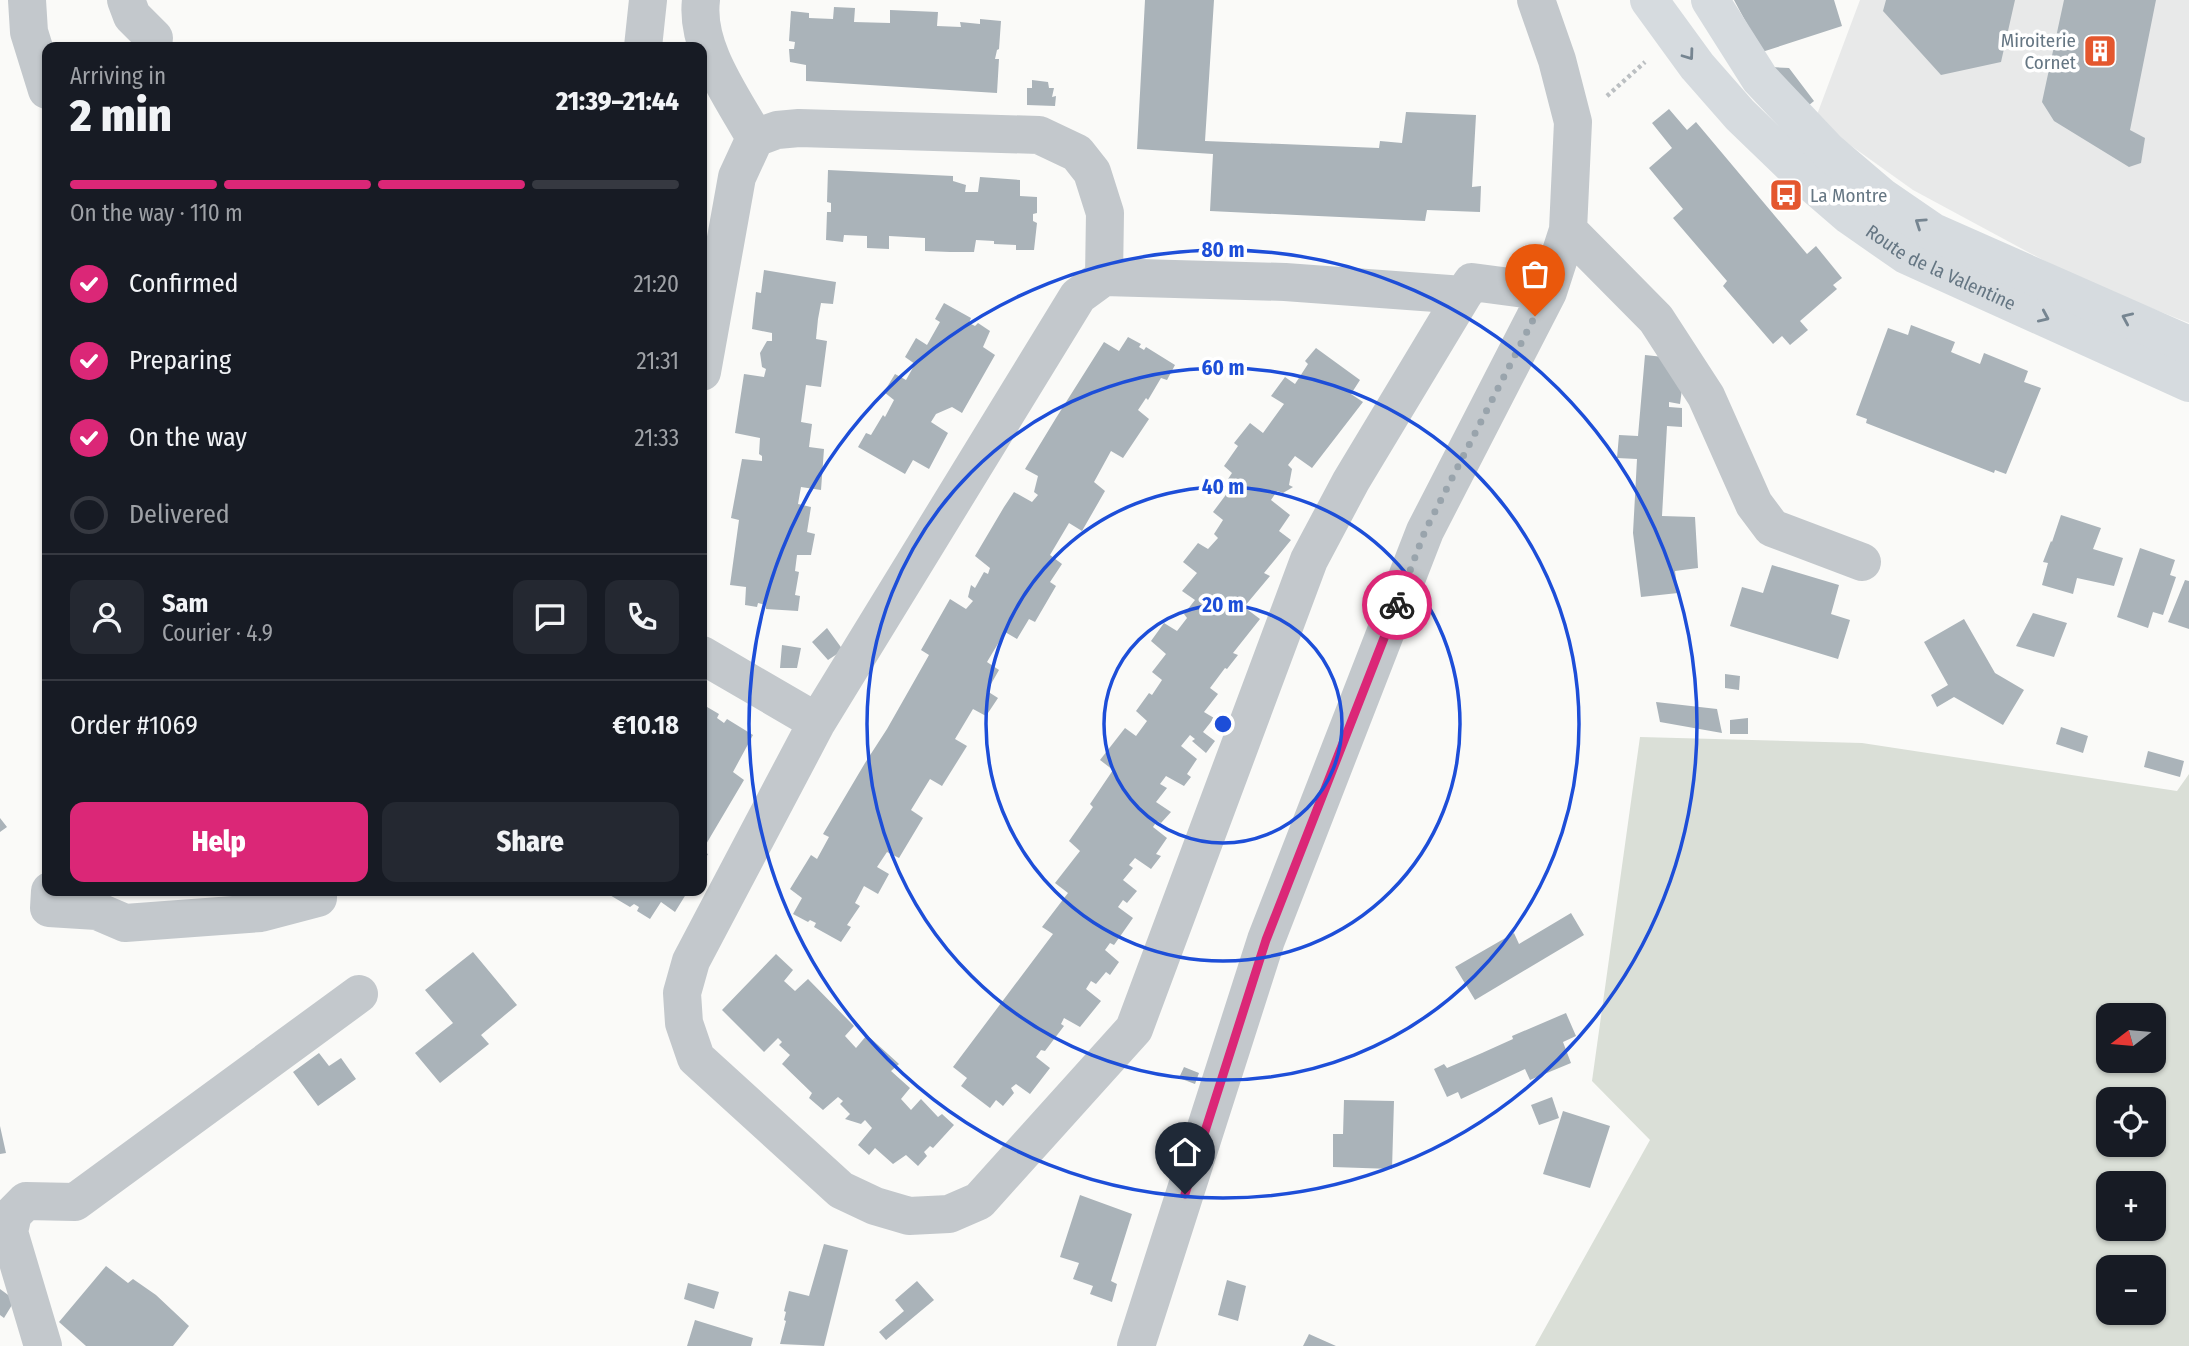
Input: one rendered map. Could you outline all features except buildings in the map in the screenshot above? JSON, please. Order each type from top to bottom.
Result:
[{"type":"main road","name":"Route de la Valentine","points":[[1649,0],[1697,66],[1740,115],[1850,216],[1906,255],[2189,383]]},
{"type":"main road","name":"Route de la Valentine","points":[[1710,0],[1760,79],[1828,152],[1882,197],[1934,232],[2189,345]]},
{"type":"street","points":[[27,0],[29,32],[42,74]]},
{"type":"street","points":[[126,0],[132,16],[151,42]]},
{"type":"street","points":[[152,42],[155,0]]},
{"type":"street","points":[[644,42],[648,0]]},
{"type":"street","points":[[701,0],[701,26],[704,42]]},
{"type":"street","points":[[1136,1346],[1266,940],[1425,531],[1548,292],[1568,230],[1573,122],[1557,60],[1536,0]]},
{"type":"street","points":[[707,51],[755,138]]},
{"type":"street","points":[[707,344],[737,177],[755,138],[777,130],[799,128],[1039,135],[1077,153],[1092,172],[1105,214],[1104,277]]},
{"type":"street","points":[[1568,230],[1656,319],[1706,396],[1754,504],[1772,528],[1862,562]]},
{"type":"street","points":[[1463,295],[1285,282],[1104,277],[1078,296],[817,722],[691,961],[682,993],[684,1023],[696,1059],[841,1190],[875,1206],[909,1216],[949,1214],[979,1201],[1134,1029],[1309,560],[1351,481],[1472,282],[1548,292]]},
{"type":"street","points":[[707,657],[817,722]]},
{"type":"street","points":[[50,896],[49,908],[97,911],[125,923],[261,913],[317,896]]},
{"type":"street","points":[[43,1346],[9,1232],[12,1214],[26,1201],[75,1202],[359,995]]},
{"type":"path","points":[[1598,103],[1650,57]]},
{"type":"shaded area","points":[[1860,0],[2189,0],[2189,323],[2082,281],[1913,190],[1815,120]]},
{"type":"shaded area","points":[[1640,737],[1862,743],[2177,791],[2189,774],[2189,1346],[1535,1346],[1650,1140],[1592,1081]]},
{"type":"way so far","points":[[1397,605],[1425,531],[1535,316]]},
{"type":"place","name":"Miroiterie Cornet","points":[[2100,51]]},
{"type":"place","name":"La Montre","points":[[1786,195]]},
{"type":"route","points":[[1185,1194],[1266,940],[1397,605]]}]
